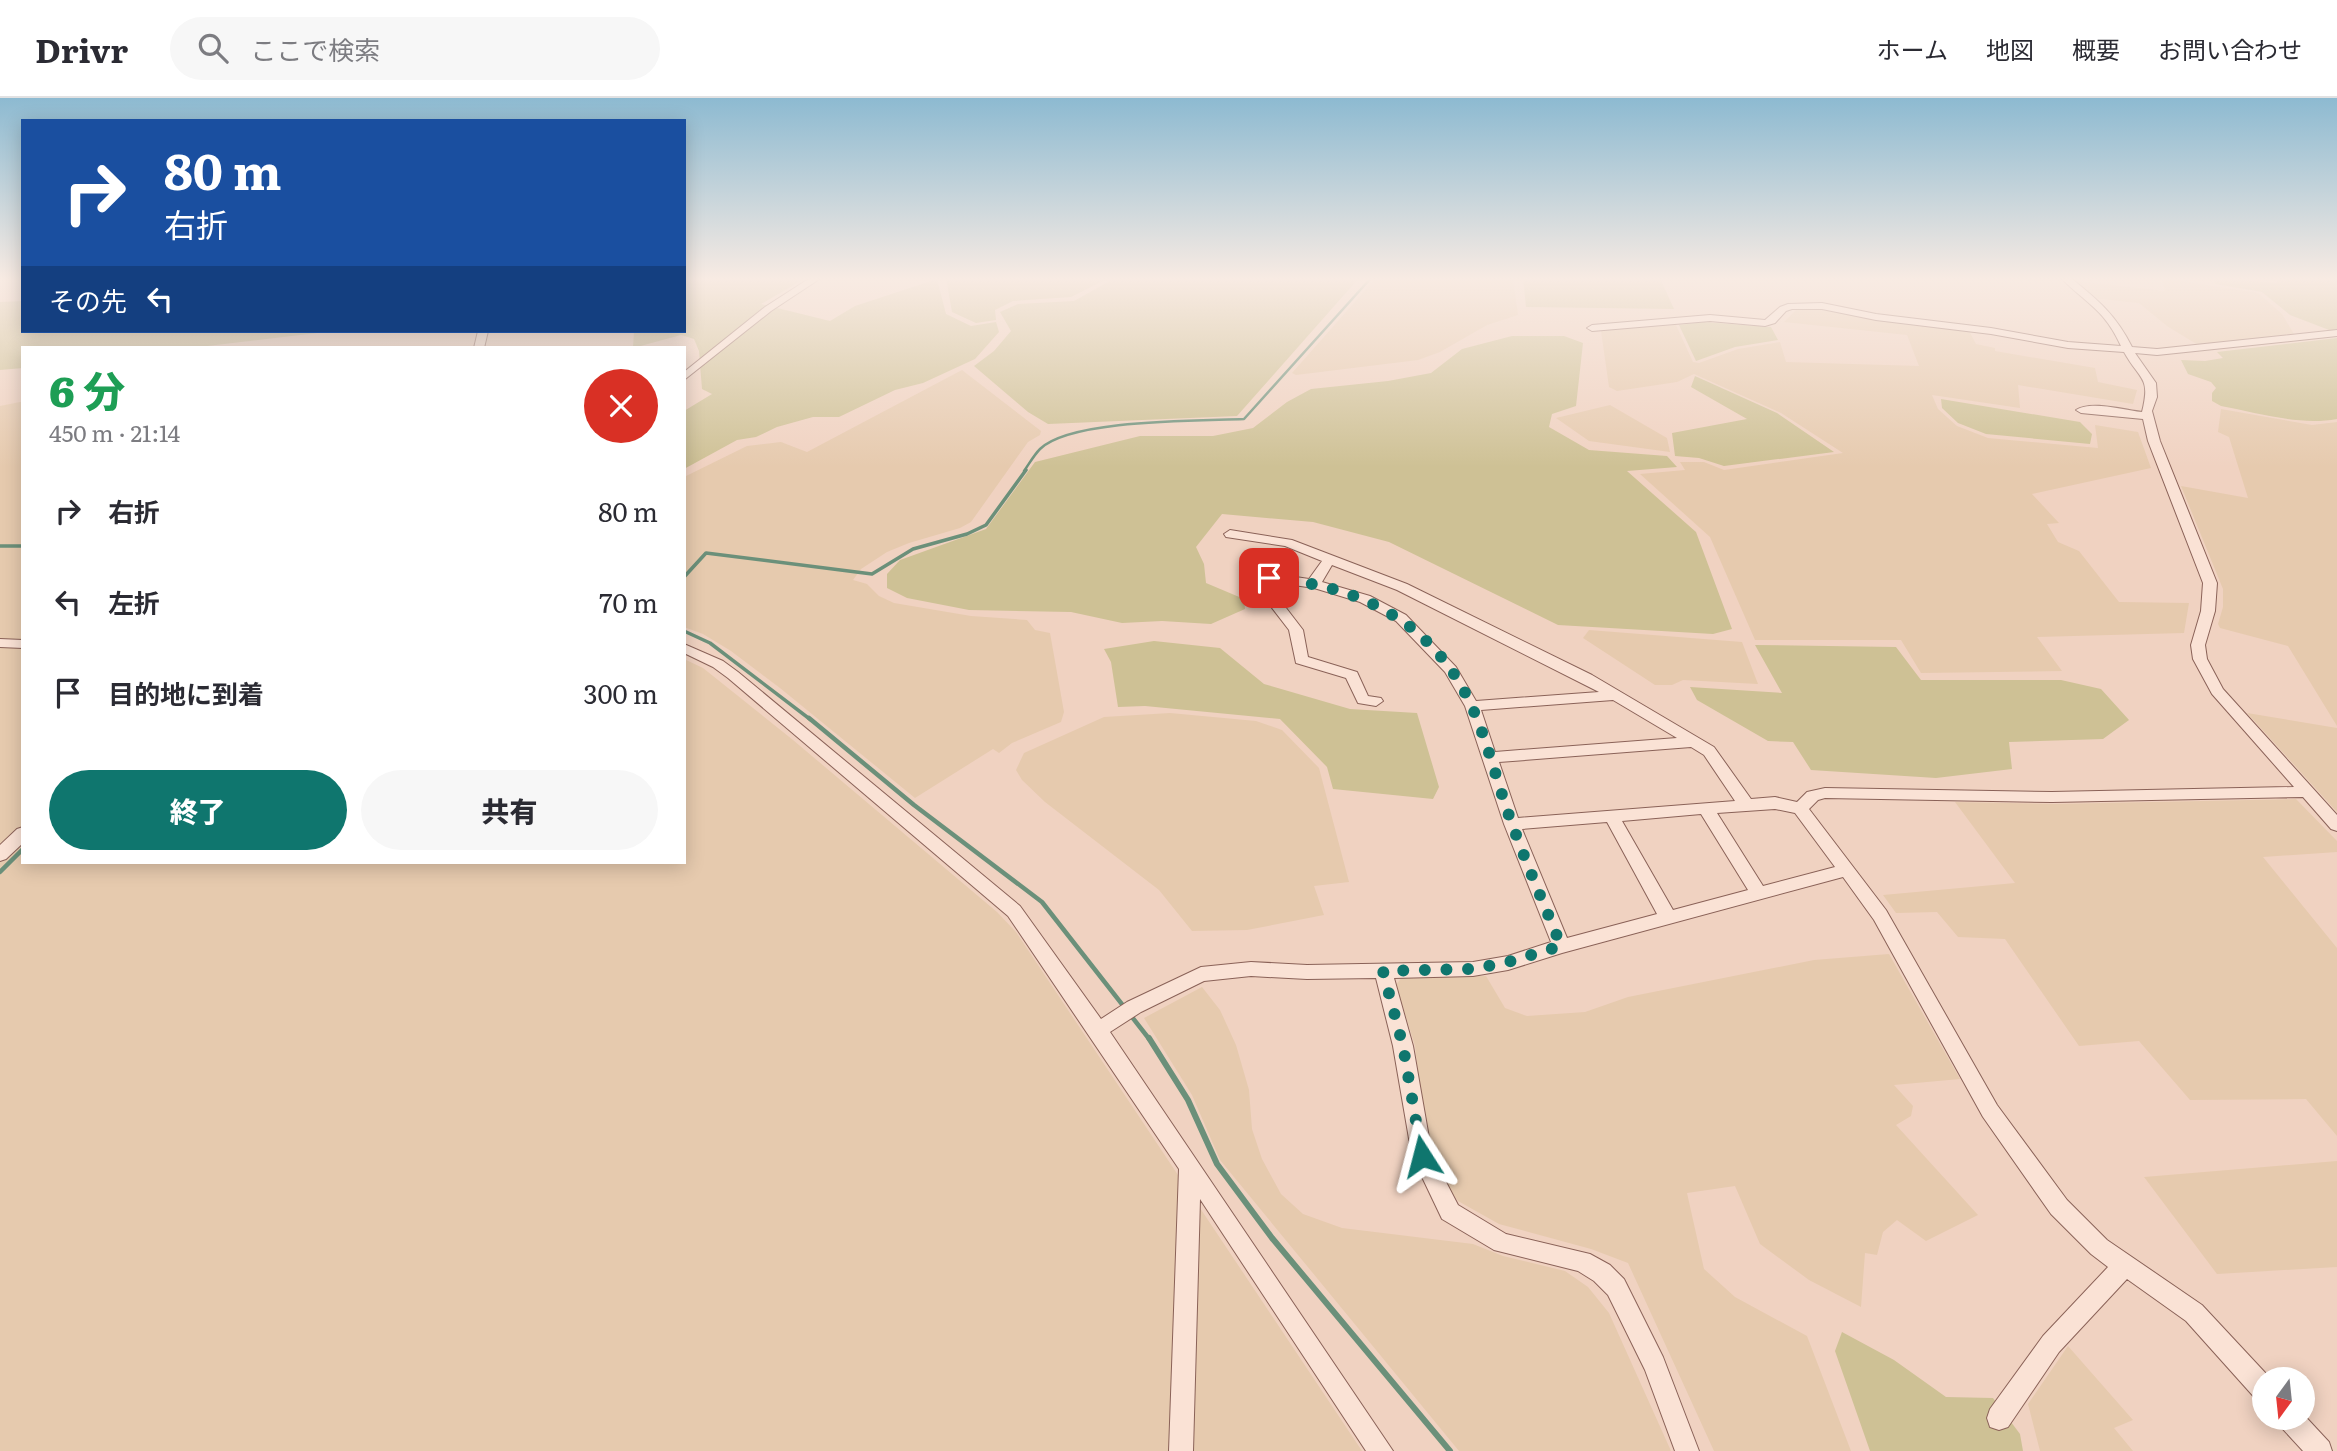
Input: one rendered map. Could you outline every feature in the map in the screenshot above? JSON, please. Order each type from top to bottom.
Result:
[{"type":"street","points":[[686,375],[728,341]]},
{"type":"street","points":[[2047,341],[2131,351],[2169,352],[2265,341]]},
{"type":"street","points":[[2126,341],[2131,356],[2151,383],[2152,397],[2148,416],[2162,464],[2201,554],[2210,583],[2208,611],[2198,645],[2200,659],[2217,691],[2337,825]]},
{"type":"street","points":[[2081,410],[2148,416]]},
{"type":"street","points":[[1230,534],[1288,544],[1402,587],[1465,616],[1616,695],[1709,751],[1745,805]]},
{"type":"street","points":[[1316,584],[1315,580],[1330,559]]},
{"type":"street","points":[[1376,701],[1363,700],[1352,675],[1301,660],[1296,630],[1276,604],[1276,579],[1316,584],[1365,599],[1401,618],[1451,670],[1472,706],[1512,824],[1561,946]]},
{"type":"street","points":[[0,643],[21,644]]},
{"type":"street","points":[[686,649],[718,663],[1014,911],[1098,1030],[1381,1451]]},
{"type":"street","points":[[1472,706],[1616,695]]},
{"type":"street","points":[[1489,758],[1695,742]]},
{"type":"street","points":[[1800,807],[1813,796],[1825,793],[2052,797],[2306,792]]},
{"type":"street","points":[[1512,824],[1745,805],[1789,803],[1800,807],[1880,915],[1990,1111],[2059,1207],[2099,1247],[2194,1313],[2252,1376]]},
{"type":"street","points":[[1706,809],[1759,893]]},
{"type":"street","points":[[1612,817],[1668,917]]},
{"type":"street","points":[[0,855],[21,835]]},
{"type":"street","points":[[1098,1030],[1134,1007],[1201,974],[1251,969],[1307,972],[1473,969],[1508,962],[1847,870]]},
{"type":"street","points":[[1383,971],[1403,1046],[1422,1156],[1450,1213],[1502,1244],[1582,1261],[1602,1273],[1616,1287],[1655,1365],[1688,1451]]},
{"type":"street","points":[[1181,1451],[1190,1168]]},
{"type":"street","points":[[1999,1418],[2051,1344],[2124,1266]]},
{"type":"street","points":[[2301,1430],[2320,1451]]},
{"type":"shaded area","points":[[0,341],[248,341],[207,346],[21,346],[21,368],[0,370]]},
{"type":"shaded area","points":[[633,341],[658,341],[640,346],[633,346]]},
{"type":"shaded area","points":[[695,341],[991,341],[975,359],[923,383],[895,390],[839,417],[813,417],[777,427],[756,437],[737,440],[686,468],[686,410],[712,394],[702,389],[699,351]]},
{"type":"shaded area","points":[[1002,341],[1303,341],[1237,416],[1048,424],[1028,412],[974,366]]},
{"type":"shaded area","points":[[1320,341],[1459,341],[1418,360],[1296,375],[1292,373]]},
{"type":"shaded area","points":[[1492,341],[1583,343],[1576,406],[1552,414],[1549,427],[1589,450],[1667,456],[1677,467],[1627,471],[1696,532],[1732,629],[1713,634],[1558,625],[1389,542],[1313,522],[1222,514],[1196,547],[1204,564],[1206,583],[1244,599],[1245,609],[1211,624],[1162,621],[1122,623],[1071,612],[969,610],[907,598],[887,588],[887,574],[900,560],[986,529],[1035,462],[1140,436],[1213,436],[1253,428],[1287,402],[1311,389],[1388,381],[1431,373],[1462,349]]},
{"type":"shaded area","points":[[1602,341],[1683,341],[1693,362],[1699,363],[1738,349],[1780,342],[1786,362],[1919,366],[1909,341],[1974,341],[1976,344],[1995,348],[1995,351],[2095,368],[2098,382],[2137,390],[2133,404],[2018,385],[2020,408],[1932,395],[1938,409],[1957,426],[1988,438],[2098,448],[2095,425],[2138,432],[2151,468],[2032,494],[2059,523],[2047,524],[2058,542],[2079,551],[2119,602],[2189,603],[2184,633],[2037,637],[2062,671],[1921,673],[1901,640],[1755,640],[1710,537],[1640,474],[1685,470],[1680,462],[1704,462],[1724,470],[1843,453],[1781,413],[1694,374],[1677,382],[1617,391],[1609,387]]},
{"type":"shaded area","points":[[1687,341],[1771,341],[1735,347],[1696,361]]},
{"type":"shaded area","points":[[2192,341],[2232,341],[2198,345]]},
{"type":"shaded area","points":[[2310,341],[2337,341],[2337,419],[2294,420],[2221,406],[2212,401],[2212,393],[2216,388],[2211,382],[2188,374],[2181,360],[2205,361],[2223,358],[2217,352]]},
{"type":"shaded area","points":[[962,370],[1041,431],[1040,435],[1028,442],[971,522],[887,552],[861,569],[853,580],[867,584],[879,596],[894,603],[971,616],[1027,620],[1035,630],[1050,633],[1064,712],[1061,722],[1012,743],[999,753],[993,749],[915,798],[731,651],[703,634],[686,628],[686,476],[747,446],[781,442],[807,452]]},
{"type":"shaded area","points":[[1695,376],[1777,413],[1834,452],[1724,466],[1699,458],[1675,456],[1672,433],[1747,419],[1691,387]]},
{"type":"shaded area","points":[[1941,399],[2080,422],[2092,434],[2090,444],[1986,434],[1958,423],[1942,408]]},
{"type":"shaded area","points":[[21,402],[21,864],[686,864],[686,660],[703,668],[793,740],[997,912],[1016,932],[1362,1451],[0,1451],[0,406]]},
{"type":"shaded area","points":[[1610,405],[1667,438],[1670,452],[1589,441],[1556,418]]},
{"type":"shaded area","points":[[2221,409],[2312,425],[2337,422],[2337,726],[2288,646],[2220,628],[2218,624],[2223,607],[2223,589],[2181,486],[2248,498],[2229,437],[2218,432]]},
{"type":"shaded area","points":[[1589,630],[1742,642],[1758,684],[1683,680],[1672,685],[1655,685],[1583,638]]},
{"type":"shaded area","points":[[1154,641],[1220,648],[1264,684],[1350,709],[1417,713],[1439,787],[1433,799],[1333,789],[1327,767],[1280,719],[1145,706],[1118,707],[1111,662],[1104,649]]},
{"type":"shaded area","points":[[1755,645],[1896,647],[1921,680],[2061,680],[2101,689],[2129,720],[2103,739],[2009,742],[2012,769],[1936,778],[1811,770],[1793,742],[1768,741],[1697,700],[1690,687],[1782,693]]},
{"type":"shaded area","points":[[1170,713],[1256,721],[1282,730],[1319,768],[1349,882],[1314,886],[1324,915],[1247,930],[1192,931],[1159,890],[1045,802],[1022,780],[1016,770],[1024,753],[1104,717]]},
{"type":"shaded area","points":[[2247,713],[2337,728],[2337,812]]},
{"type":"shaded area","points":[[2296,799],[2337,841],[2337,852],[2263,857],[2337,948],[2337,1136],[2306,1099],[2190,1100],[2139,1041],[2079,1046],[2005,939],[1958,937],[1937,912],[1896,913],[1883,895],[2015,883],[1955,802],[2054,804]]},
{"type":"shaded area","points":[[1889,954],[1960,1079],[1894,1085],[1913,1106],[1911,1116],[1896,1125],[1978,1215],[1926,1241],[1897,1220],[1883,1232],[1877,1255],[1865,1253],[1861,1307],[1809,1280],[1760,1244],[1735,1186],[1687,1193],[1704,1269],[1735,1297],[1807,1336],[1851,1451],[1714,1451],[1628,1263],[1591,1249],[1499,1224],[1458,1201],[1446,1185],[1424,1126],[1415,1046],[1396,985],[1402,977],[1486,976],[1505,1008],[1527,1016],[1585,1012],[1628,997],[1814,960]]},
{"type":"shaded area","points":[[1202,987],[1220,1010],[1236,1045],[1249,1090],[1252,1129],[1262,1159],[1281,1194],[1303,1214],[1342,1228],[1473,1244],[1503,1256],[1565,1271],[1588,1287],[1609,1313],[1671,1451],[1459,1451],[1220,1160],[1192,1095],[1144,1018]]},
{"type":"shaded area","points":[[2337,1161],[2337,1267],[2217,1274],[2144,1177]]},
{"type":"shaded area","points":[[1842,1332],[1894,1360],[1946,1397],[1993,1398],[2020,1434],[2023,1451],[1870,1451],[1835,1351]]},
{"type":"shaded area","points":[[2068,1346],[2133,1420],[2114,1428],[2133,1451],[2040,1451],[2028,1404]]},
{"type":"waterway","points":[[1024,471],[1040,449],[1056,439],[1079,432],[1137,423],[1244,419],[1314,341]]},
{"type":"waterway","points":[[686,575],[706,553],[872,574],[913,549],[967,534],[986,525],[1026,470]]},
{"type":"waterway","points":[[0,546],[21,546]]},
{"type":"waterway","points":[[686,632],[710,643],[811,720]]},
{"type":"waterway","points":[[809,718],[914,805],[1042,902],[1150,1040]]},
{"type":"waterway","points":[[0,872],[21,851]]},
{"type":"waterway","points":[[1149,1038],[1188,1100],[1217,1164],[1272,1238],[1450,1451]]},
{"type":"route","points":[[1269,578],[1308,582],[1376,604],[1401,618],[1451,670],[1472,706],[1512,824],[1561,946],[1473,969],[1383,971],[1403,1046],[1422,1156]]}]
